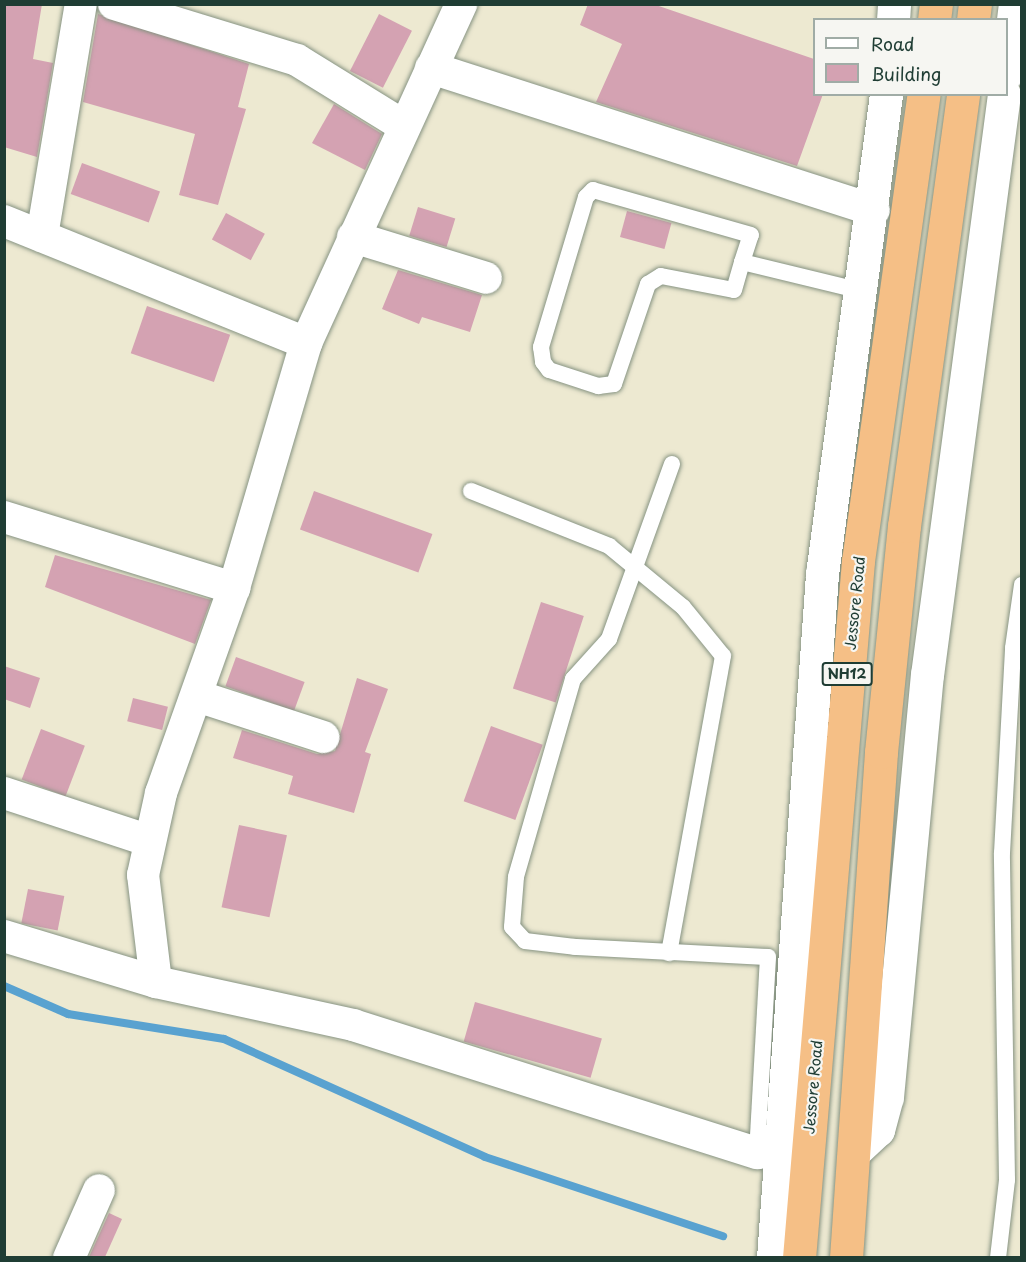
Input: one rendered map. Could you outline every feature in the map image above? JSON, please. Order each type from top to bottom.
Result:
[{"type":"highway","name":"Jessore Road","points":[[799,1257],[781,1147],[858,561],[924,96]]},
{"type":"highway","name":"NH12","points":[[846,1257],[882,740],[904,526],[963,96]]},
{"type":"street","points":[[42,236],[81,4]]},
{"type":"street","points":[[114,4],[297,60],[404,126]]},
{"type":"street","points":[[156,981],[143,875],[147,840],[234,588],[306,343],[461,4]]},
{"type":"street","points":[[1008,58],[1015,4]]},
{"type":"street","points":[[431,68],[874,210]]},
{"type":"street","points":[[773,1257],[822,574],[874,210],[885,96]]},
{"type":"street","points":[[854,1152],[878,1130],[888,1097],[927,675],[1004,96]]},
{"type":"street","points":[[4,220],[306,343]]},
{"type":"street","points":[[353,237],[486,278]]},
{"type":"street","points":[[4,517],[234,588]]},
{"type":"street","points":[[197,696],[323,737]]},
{"type":"street","points":[[4,793],[147,840]]},
{"type":"street","points":[[4,936],[156,981],[353,1025],[781,1147]]},
{"type":"street","points":[[69,1257],[99,1190]]},
{"type":"lane","points":[[593,190],[751,235],[742,262],[734,290],[676,276],[648,284],[614,384],[598,386],[549,370],[543,362],[541,347],[586,197],[593,190]]},
{"type":"lane","points":[[742,262],[862,291]]},
{"type":"lane","points":[[672,464],[609,639],[573,679],[509,909],[512,927],[525,941],[768,957],[781,1147]]},
{"type":"lane","points":[[471,491],[609,546],[684,607],[723,656],[669,952]]},
{"type":"lane","points":[[998,1257],[1007,1180],[1002,853],[1012,648],[1022,585]]},
{"type":"building","points":[[4,4],[42,4],[33,59],[53,63],[37,157],[4,147]]},
{"type":"building","points":[[588,4],[653,4],[813,59],[813,96],[822,96],[797,166],[596,102],[622,44],[580,25]]},
{"type":"building","points":[[98,14],[249,64],[238,107],[246,109],[218,205],[179,195],[195,134],[83,102]]},
{"type":"building","points":[[379,14],[412,31],[383,88],[350,71]]},
{"type":"building","points":[[334,104],[382,134],[365,170],[312,143]]},
{"type":"building","points":[[82,163],[160,191],[149,222],[71,194]]},
{"type":"building","points":[[418,207],[455,218],[447,247],[409,236]]},
{"type":"building","points":[[627,211],[671,223],[664,249],[620,237]]},
{"type":"building","points":[[226,213],[265,234],[251,260],[212,239]]},
{"type":"building","points":[[398,270],[482,295],[470,332],[422,317],[419,324],[382,309]]},
{"type":"building","points":[[147,306],[230,335],[214,382],[131,353]]},
{"type":"building","points":[[314,491],[432,534],[418,573],[300,530]]},
{"type":"building","points":[[55,555],[211,600],[195,644],[45,587]]},
{"type":"building","points":[[541,602],[584,616],[556,702],[513,689]]},
{"type":"building","points":[[236,657],[305,682],[294,711],[225,686]]},
{"type":"building","points":[[4,666],[40,678],[30,708],[4,699]]},
{"type":"building","points":[[357,678],[388,689],[365,752],[371,754],[354,813],[288,794],[293,776],[233,758],[242,730],[317,754],[335,751]]},
{"type":"building","points":[[133,698],[168,707],[162,730],[127,721]]},
{"type":"building","points":[[491,726],[543,745],[515,820],[464,801]]},
{"type":"building","points":[[41,729],[85,746],[66,796],[22,779]]},
{"type":"building","points":[[239,825],[287,835],[269,917],[222,907]]},
{"type":"building","points":[[28,889],[64,896],[58,930],[21,923]]},
{"type":"building","points":[[475,1002],[602,1038],[591,1078],[464,1041]]},
{"type":"building","points":[[109,1213],[122,1219],[105,1257],[89,1257]]},
{"type":"waterway","points":[[4,986],[68,1014],[224,1039],[485,1157],[723,1236]]}]
